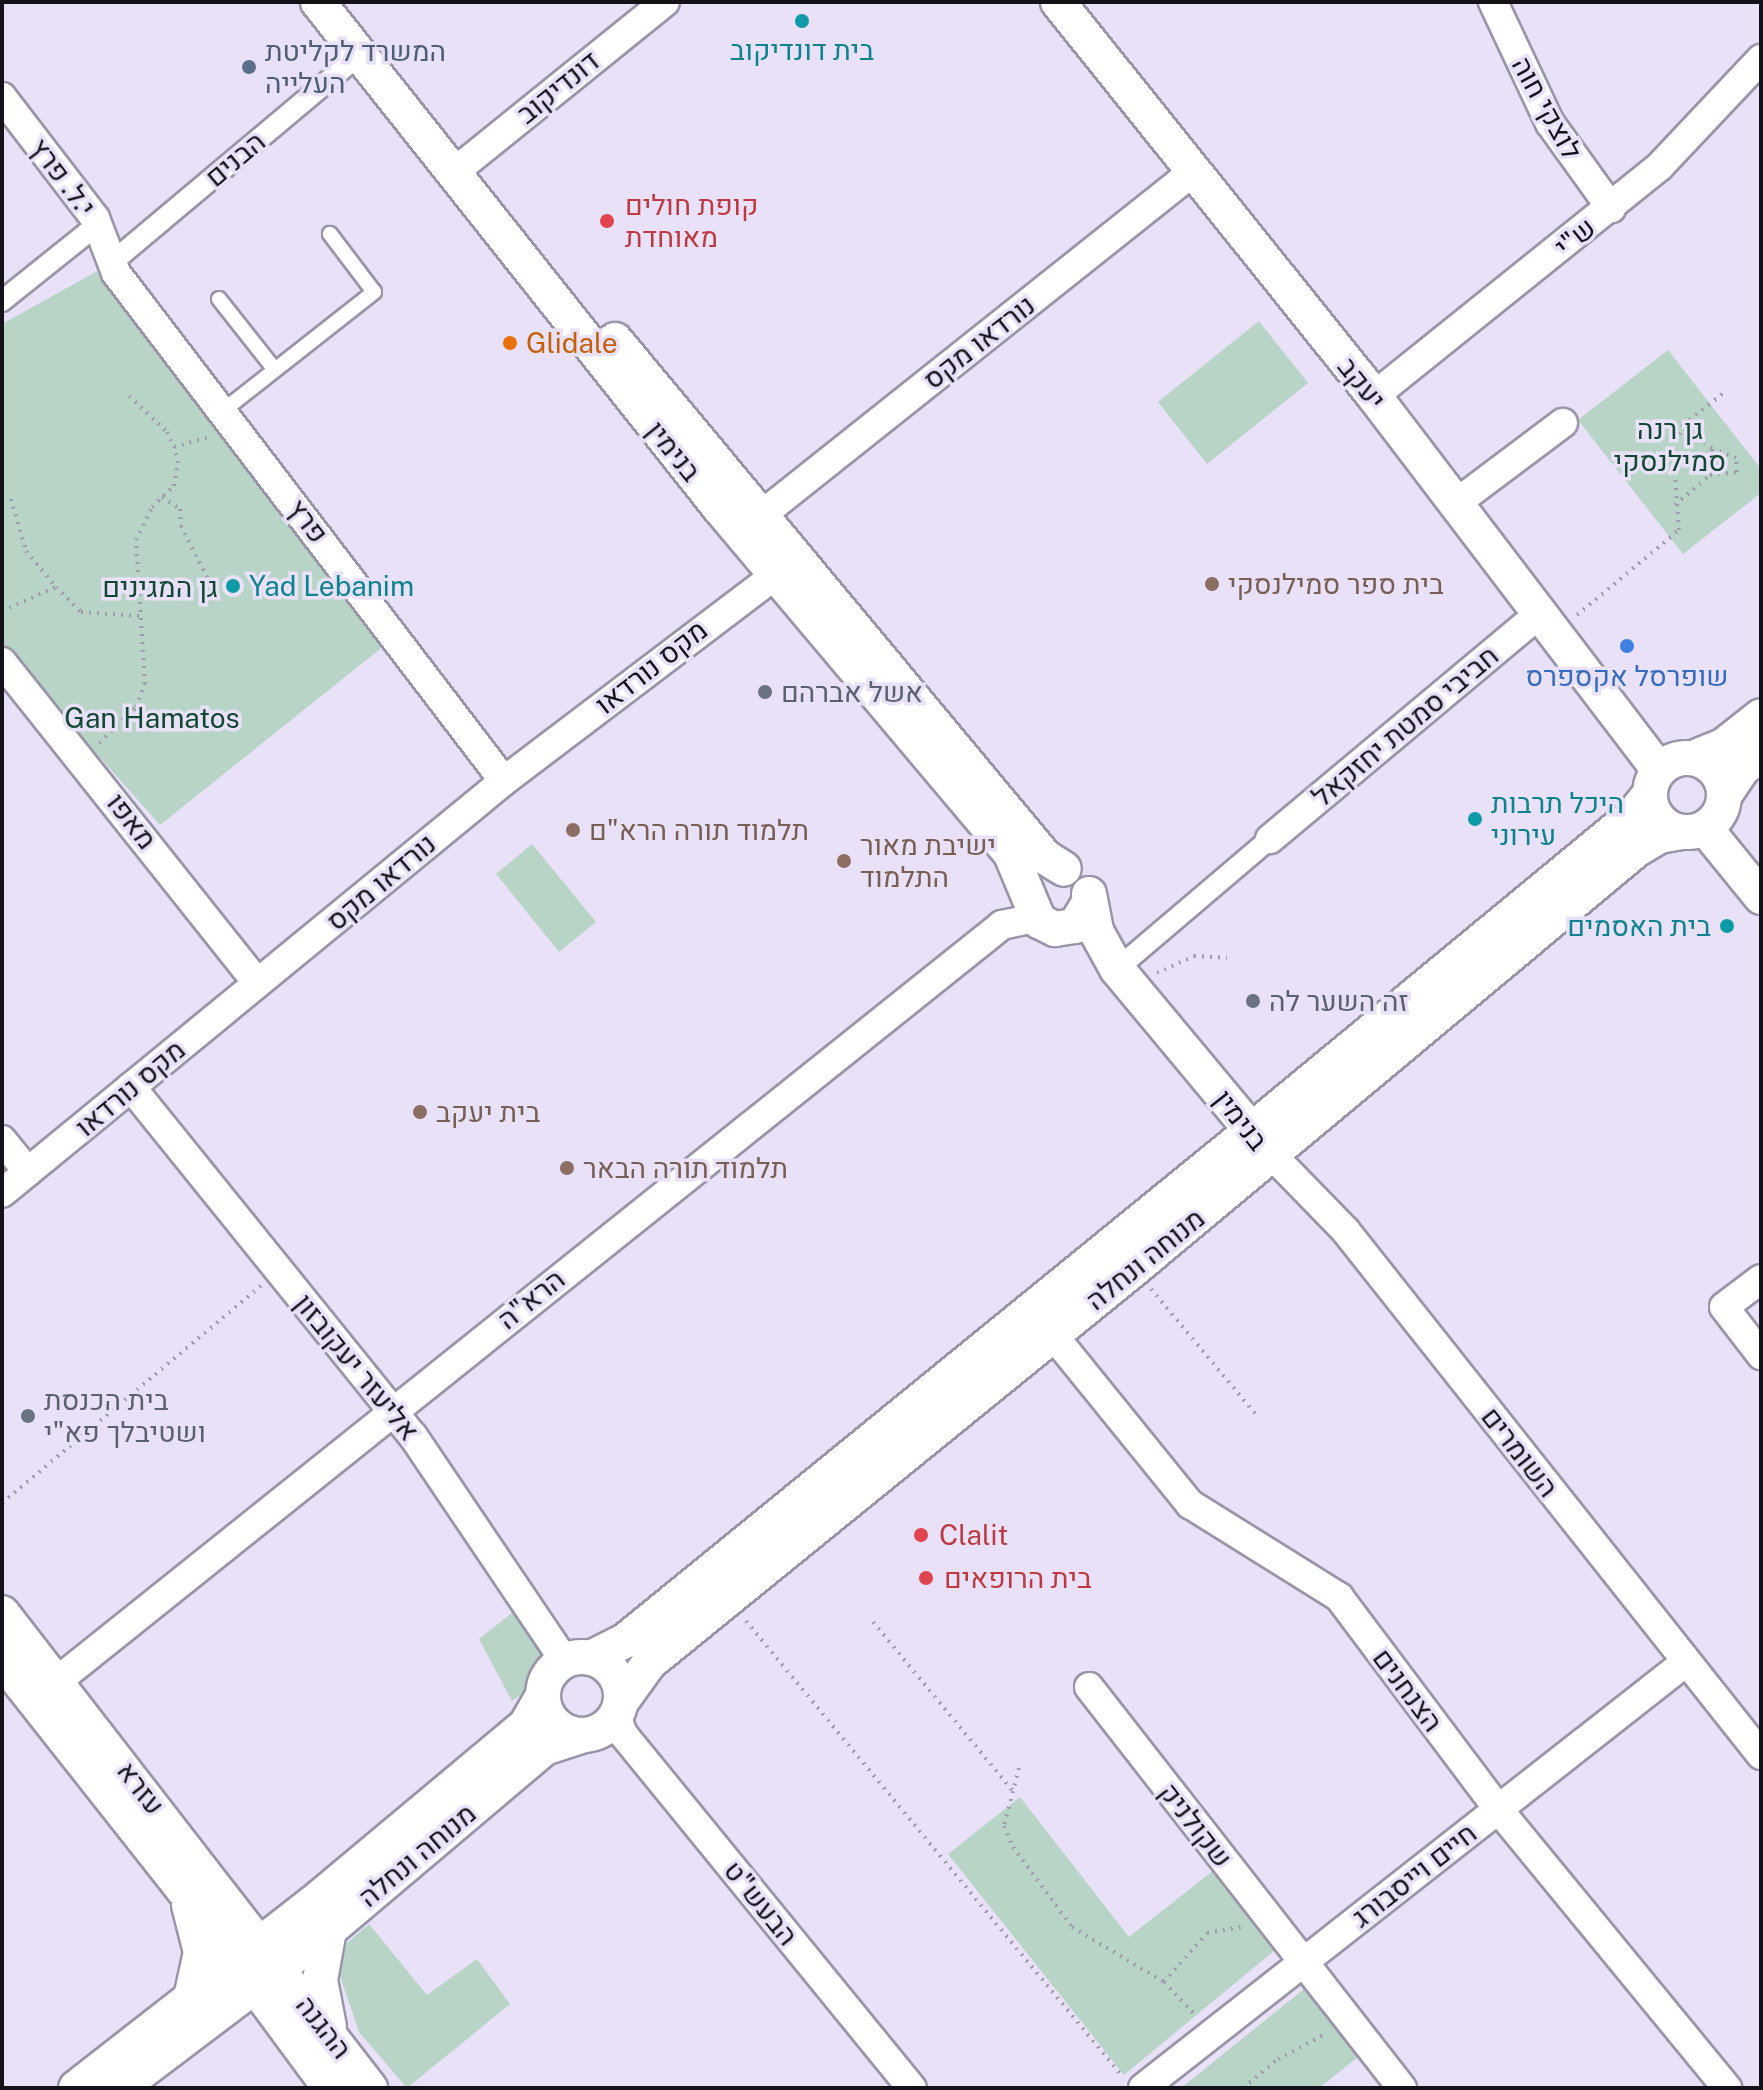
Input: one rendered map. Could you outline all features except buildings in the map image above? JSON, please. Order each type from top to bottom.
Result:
[{"type":"street","name":"בנימין","points":[[318,2],[360,54],[764,513],[788,566],[1010,852],[1040,915],[1081,952],[1254,1143]]},
{"type":"street","name":"בנימין","points":[[346,2],[461,167],[719,507],[788,566],[1045,857],[1064,869]]},
{"type":"street","name":"דונדיקוב","points":[[461,167],[665,2]]},
{"type":"street","name":"יעקב","points":[[1058,2],[1374,396],[1548,622],[1654,782]]},
{"type":"street","name":"לוצקי חוה","points":[[1493,2],[1542,110],[1611,208]]},
{"type":"street","name":"הבנים","points":[[110,264],[360,54]]},
{"type":"street","name":"ש\"י","points":[[1374,396],[1660,166],[1761,59]]},
{"type":"street","name":"י.ל. פרץ","points":[[2,97],[98,224],[110,264]]},
{"type":"street","name":"נורדאו מקס","points":[[764,513],[1194,171]]},
{"type":"street","points":[[2,301],[98,224]]},
{"type":"street","name":"פרץ","points":[[110,264],[504,781]]},
{"type":"street","points":[[1455,504],[1563,423]]},
{"type":"street","points":[[719,507],[764,513]]},
{"type":"street","name":"מקס נורדאו","points":[[504,781],[788,566]]},
{"type":"street","name":"חביבי סמטת יחזקאל","points":[[1270,839],[1548,622]]},
{"type":"street","name":"מאפו","points":[[2,662],[83,758],[257,983]]},
{"type":"street","points":[[1761,716],[1723,746],[1693,758],[1681,758],[1654,782],[1655,814],[1693,830],[1761,897]]},
{"type":"street","points":[[1693,830],[1719,814],[1724,796],[1742,769],[1761,754]]},
{"type":"street","points":[[1693,758],[1719,775],[1724,796]]},
{"type":"street","name":"נורדאו מקס","points":[[257,983],[504,781]]},
{"type":"street","name":"מנוחה ונחלה","points":[[618,1708],[649,1663],[1134,1269],[1254,1143],[1642,808],[1654,782]]},
{"type":"street","name":"מנוחה ונחלה","points":[[578,1659],[626,1640],[1254,1143],[1636,850],[1659,836],[1693,830]]},
{"type":"street","points":[[1124,979],[1270,839]]},
{"type":"street","points":[[1064,869],[1080,877],[1090,901],[1075,926],[1040,915],[1045,873],[1064,869]]},
{"type":"street","name":"בנימין","points":[[1090,901],[1096,931],[1124,979],[1254,1143]]},
{"type":"street","name":"הרא\"ה","points":[[47,1691],[393,1409],[1002,925],[1040,915]]},
{"type":"street","name":"מקס נורדאו","points":[[2,1193],[257,983]]},
{"type":"street","name":"אליעזר יעקובזון","points":[[131,1087],[393,1409],[578,1659]]},
{"type":"street","points":[[2,1140],[28,1172]]},
{"type":"street","name":"השומרים","points":[[1254,1143],[1345,1230],[1761,1755]]},
{"type":"street","points":[[1761,1279],[1724,1307],[1761,1355]]},
{"type":"street","name":"הצנחנים","points":[[1053,1335],[1190,1504],[1339,1597],[1498,1809],[1727,2088]]},
{"type":"street","name":"עזרא","points":[[2,1613],[47,1691],[256,1964]]},
{"type":"street","points":[[578,1659],[617,1679],[618,1708],[597,1732],[584,1735],[560,1728],[551,1719],[543,1695],[549,1675],[578,1659]]},
{"type":"street","name":"עזרא","points":[[2,1660],[47,1691]]},
{"type":"street","name":"חיים וייסבורג","points":[[1143,2088],[1686,1662]]},
{"type":"street","name":"שקולניק","points":[[1089,1687],[1402,2088]]},
{"type":"street","name":"מנוחה ונחלה","points":[[321,1917],[526,1725],[543,1695]]},
{"type":"street","name":"הבעש\"ט","points":[[618,1708],[623,1734],[912,2088]]},
{"type":"street","name":"מנוחה ונחלה","points":[[256,1964],[544,1748],[584,1735]]},
{"type":"street","points":[[191,1998],[199,1978],[201,1952],[199,1888],[260,1907],[321,1917],[320,1980],[331,2035]]},
{"type":"street","points":[[76,2088],[191,1998],[256,1964]]},
{"type":"street","points":[[120,2088],[184,2039],[256,1964]]},
{"type":"street","name":"ההגנה","points":[[256,1964],[331,2035],[370,2088]]},
{"type":"street","name":"ההגנה","points":[[256,1964],[295,2040],[330,2088]]},
{"type":"street","points":[[184,2039],[241,2022],[258,2024],[295,2040]]},
{"type":"lane","points":[[231,420],[275,370],[374,292],[330,234]]},
{"type":"lane","points":[[219,299],[275,370]]},
{"type":"path","points":[[1548,622],[1671,539],[1679,530],[1673,449],[1683,425],[1726,391]]},
{"type":"path","points":[[83,758],[136,707],[145,684],[136,540],[162,496],[174,486],[178,463],[167,432],[129,396]]},
{"type":"path","points":[[174,447],[231,420]]},
{"type":"path","points":[[1675,505],[1710,475],[1737,472],[1736,458],[1712,448],[1683,425]]},
{"type":"path","points":[[1710,475],[1712,448]]},
{"type":"path","points":[[162,496],[180,509],[181,526],[218,599]]},
{"type":"path","points":[[11,499],[26,551],[81,612],[140,617]]},
{"type":"path","points":[[2,611],[56,587]]},
{"type":"path","points":[[1124,979],[1194,956],[1227,958]]},
{"type":"path","points":[[1134,1269],[1259,1418]]},
{"type":"path","points":[[2,1503],[278,1271]]},
{"type":"path","points":[[728,1599],[1132,2088]]},
{"type":"path","points":[[873,1622],[1013,1791]]},
{"type":"path","points":[[1019,1768],[1004,1826],[1072,1927],[1164,1982],[1216,2031]]},
{"type":"path","points":[[1164,1982],[1207,1933],[1242,1928],[1263,1911]]},
{"type":"path","points":[[1243,2088],[1278,2059],[1349,2020]]},
{"type":"green space","name":"גן המגינים","points":[[110,264],[395,637],[160,825],[2,647],[2,324]]},
{"type":"green space","points":[[1259,321],[1308,383],[1207,464],[1158,402]]},
{"type":"green space","name":"גן רנה סמילנסקי","points":[[1668,350],[1761,469],[1761,493],[1683,554],[1578,420]]},
{"type":"green space","points":[[532,844],[596,922],[559,952],[496,874]]},
{"type":"green space","points":[[512,1613],[558,1666],[512,1701],[479,1639]]},
{"type":"green space","points":[[1020,1797],[1129,1937],[1214,1870],[1275,1950],[1124,2075],[948,1854]]},
{"type":"green space","points":[[369,1924],[427,1995],[477,1959],[510,2004],[407,2088],[359,2032],[339,1973],[347,1943]]},
{"type":"green space","points":[[1304,1989],[1358,2057],[1319,2088],[1181,2088]]},
{"type":"place","name":"בית דונדיקוב","points":[[802,21]]},
{"type":"place","name":"המשרד לקליטת העלייה","points":[[249,67]]},
{"type":"place","name":"קופת חולים מאוחדת","points":[[607,221]]},
{"type":"place","name":"Glidale","points":[[510,343]]},
{"type":"place","name":"בית ספר סמילנסקי","points":[[1212,584]]},
{"type":"place","name":"Yad Lebanim","points":[[233,586]]},
{"type":"place","name":"שופרסל אקספרס","points":[[1627,646]]},
{"type":"place","name":"אשל אברהם","points":[[765,692]]},
{"type":"place","name":"היכל תרבות עירוני","points":[[1475,819]]},
{"type":"place","name":"תלמוד תורה הרא\"ם","points":[[573,830]]},
{"type":"place","name":"ישיבת מאור התלמוד","points":[[844,861]]},
{"type":"place","name":"בית האסמים","points":[[1727,926]]},
{"type":"place","name":"זה השער לה","points":[[1253,1001]]},
{"type":"place","name":"בית יעקב","points":[[420,1112]]},
{"type":"place","name":"תלמוד תורה הבאר","points":[[567,1168]]},
{"type":"place","name":"בית הכנסת ושטיבלך פא\"י","points":[[28,1416]]},
{"type":"place","name":"Clalit","points":[[921,1535]]},
{"type":"place","name":"בית הרופאים","points":[[926,1578]]},
{"type":"park label","name":"Gan Hamatos","points":[[152,718]]}]
